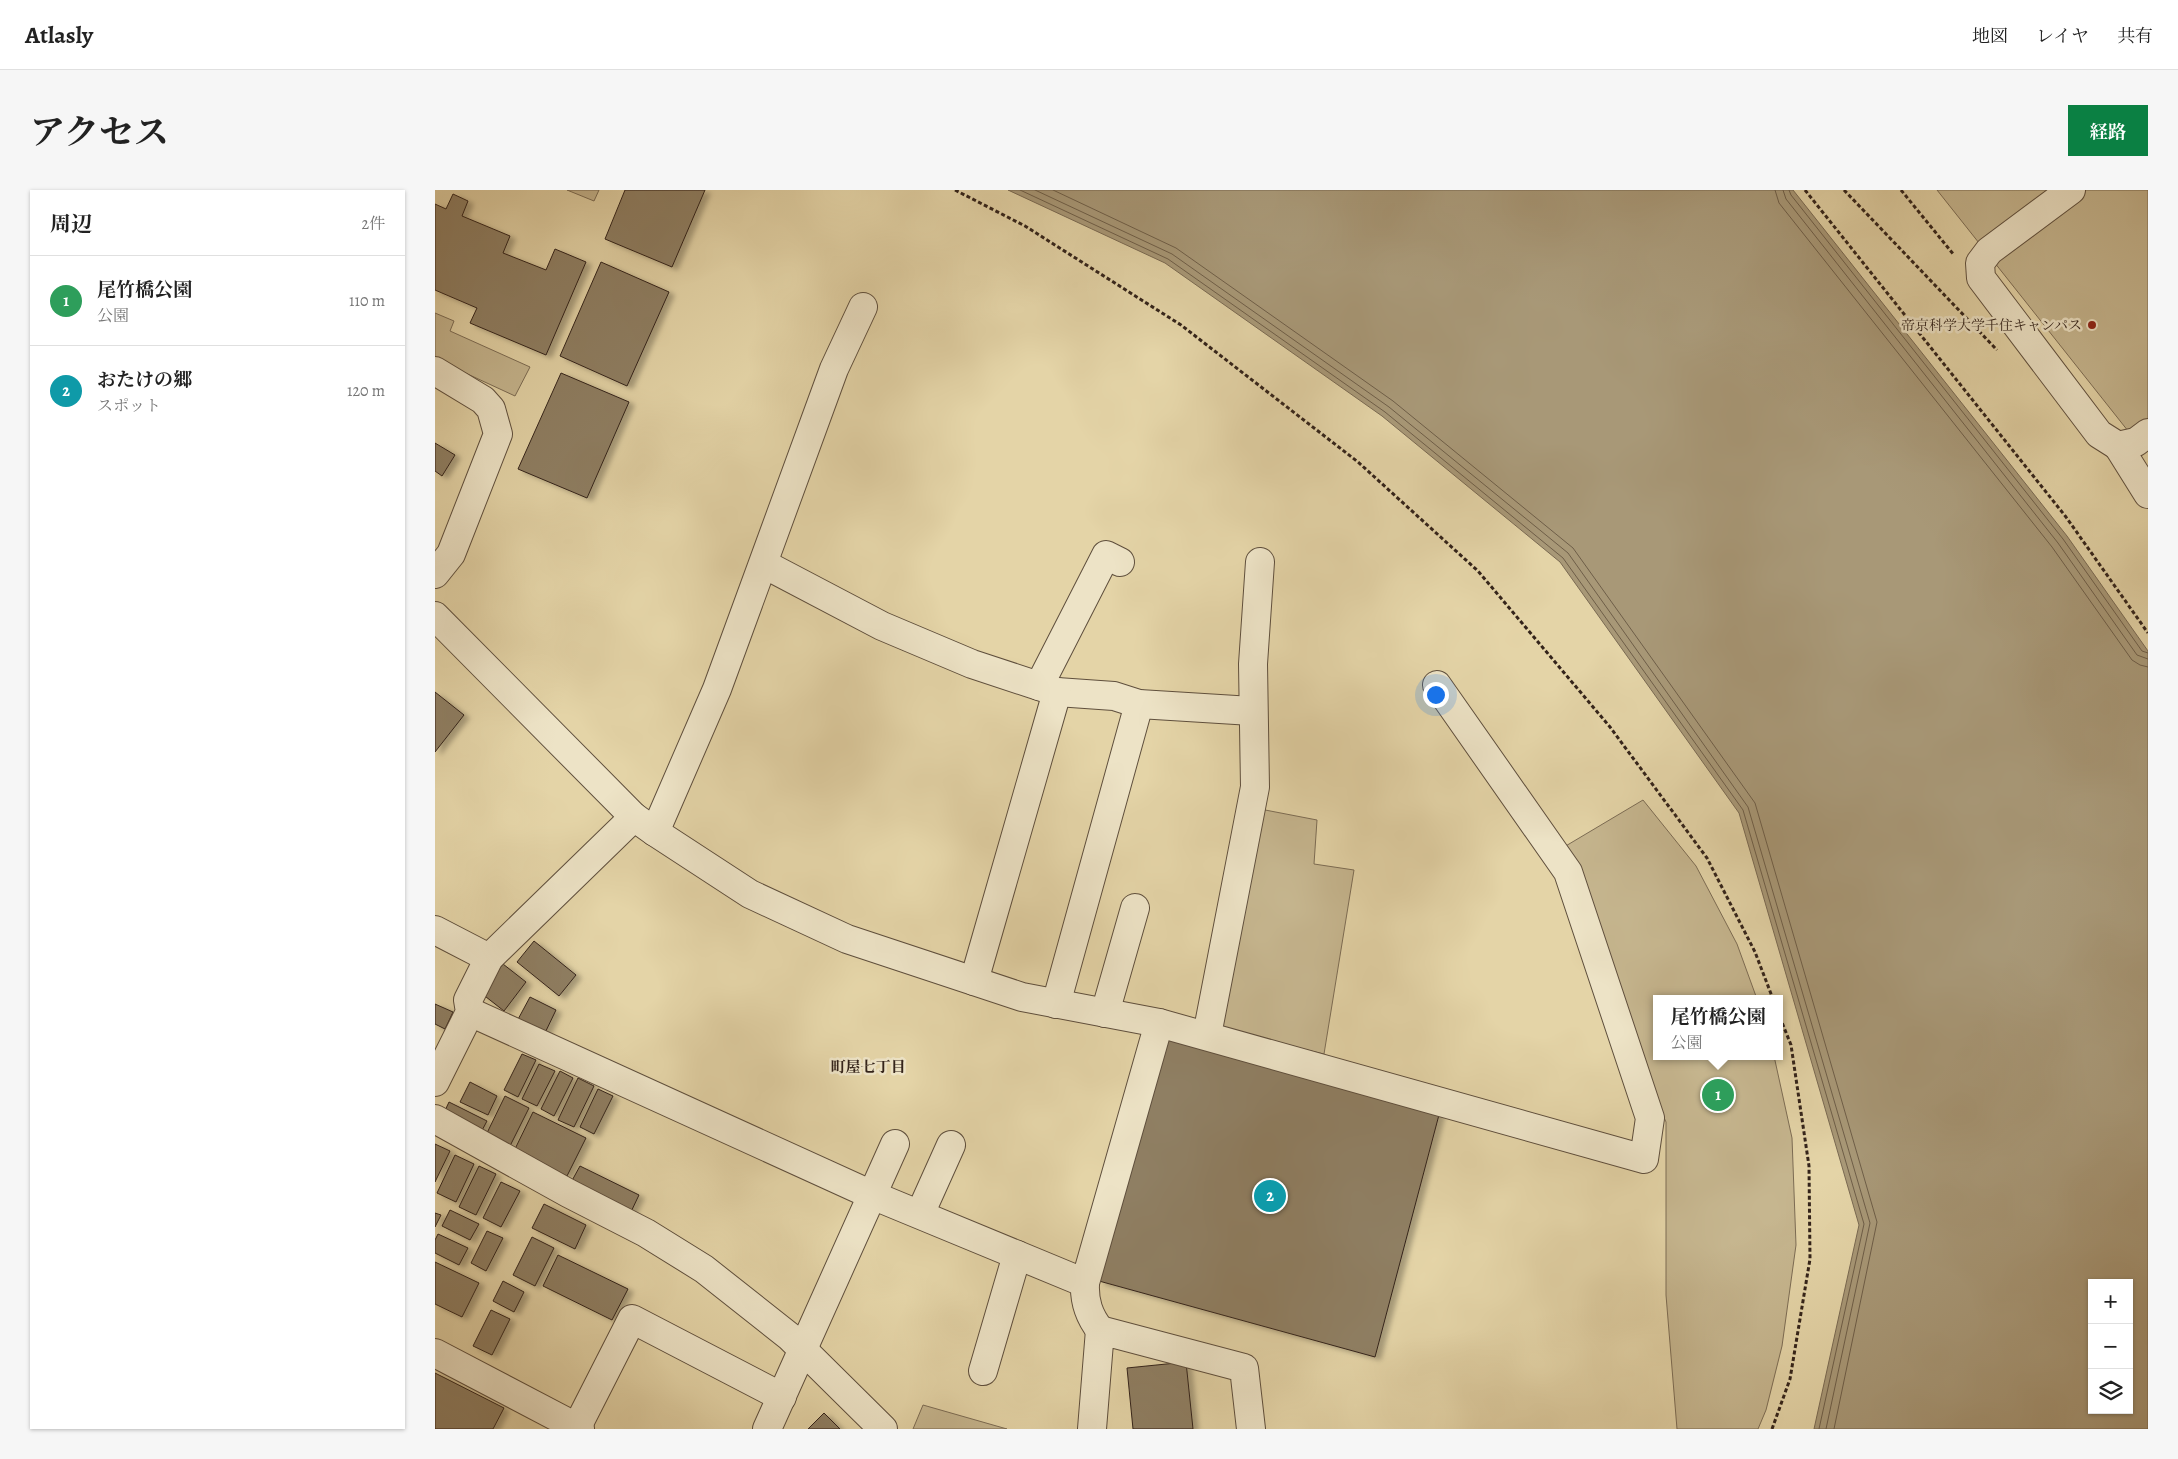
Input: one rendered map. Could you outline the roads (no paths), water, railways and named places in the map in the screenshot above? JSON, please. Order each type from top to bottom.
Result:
[{"type":"street","points":[[2071,190],[1989,251],[1980,263],[1981,278],[2099,434],[2118,446],[2148,494]]},
{"type":"street","points":[[435,1082],[469,1012],[467,1000],[489,958],[644,825],[717,689],[764,564],[833,369],[863,307]]},
{"type":"street","points":[[435,371],[483,400],[491,409],[498,434],[451,554],[435,574]]},
{"type":"street","points":[[2118,446],[2136,442],[2148,433]]},
{"type":"street","points":[[974,981],[1048,689],[1106,556],[1120,562]]},
{"type":"street","points":[[1207,1035],[1255,787],[1252,711],[1253,664],[1260,562]]},
{"type":"street","points":[[764,564],[882,626],[972,664],[1048,689],[1114,696],[1139,704],[1252,711]]},
{"type":"street","points":[[435,616],[644,825],[759,898],[847,939],[1022,997],[1159,1023],[1207,1035],[1644,1158],[1650,1118],[1567,872],[1437,685]]},
{"type":"street","points":[[1056,1004],[1139,704]]},
{"type":"street","points":[[1105,1013],[1135,908]]},
{"type":"street","points":[[435,930],[489,958]]},
{"type":"street","points":[[469,1012],[872,1195],[1085,1283]]},
{"type":"street","points":[[1159,1023],[1085,1283],[1085,1296],[1090,1318],[1100,1330],[1244,1368],[1251,1429]]},
{"type":"street","points":[[435,1119],[663,1243],[705,1269],[790,1337],[883,1429]]},
{"type":"street","points":[[767,1429],[895,1144]]},
{"type":"street","points":[[919,1214],[951,1145]]},
{"type":"street","points":[[983,1371],[1017,1255]]},
{"type":"street","points":[[435,1353],[579,1428],[632,1318],[782,1397]]},
{"type":"street","points":[[1092,1429],[1100,1330]]},
{"type":"water","points":[[1008,190],[1793,190],[2067,536],[2148,651],[2148,1429],[1814,1429],[1859,1225],[1739,813],[1560,562],[1382,416],[1165,263]]},
{"type":"place","name":"帝京科学大学千住キャンパス","points":[[2092,325]]},
{"type":"place","name":"尾竹橋公園","points":[[1718,1095]]},
{"type":"place","name":"おたけの郷","points":[[1270,1196]]},
{"type":"district","name":"町屋七丁目","points":[[868,1067]]}]
